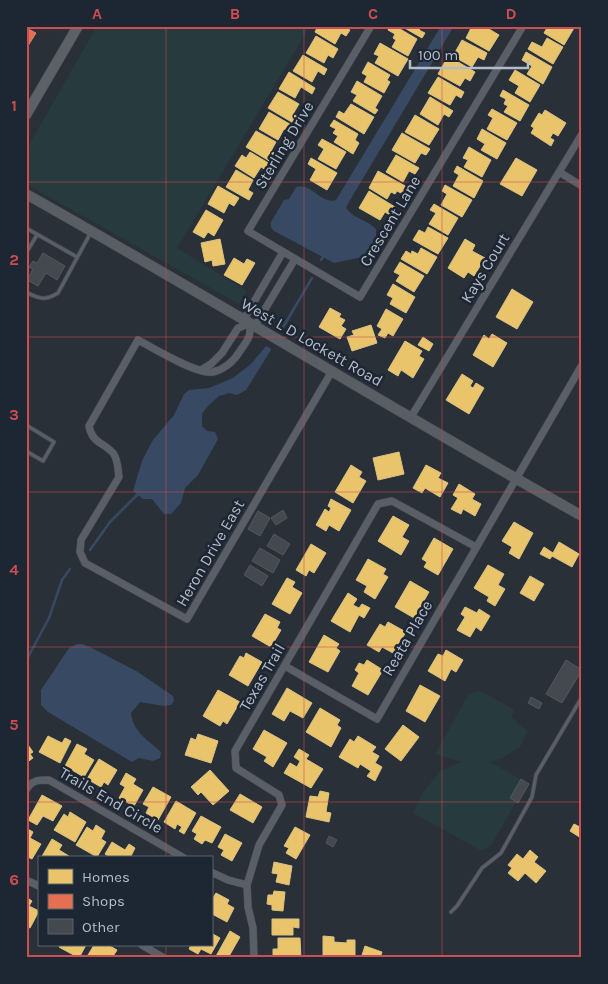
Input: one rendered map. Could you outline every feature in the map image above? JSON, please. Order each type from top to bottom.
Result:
[{"type":"main road","points":[[26,115],[78,26]]},
{"type":"main road","name":"West L D Lockett Road","points":[[26,194],[515,479],[582,516]]},
{"type":"street","name":"Sterling Drive","points":[[295,259],[248,231],[371,26]]},
{"type":"street","name":"Crescent Lane","points":[[295,259],[360,297],[523,26]]},
{"type":"street","name":"Kays Court","points":[[411,417],[582,134]]},
{"type":"street","points":[[558,172],[582,186]]},
{"type":"street","points":[[201,370],[212,372],[233,362],[250,335],[249,323],[283,252]]},
{"type":"street","points":[[201,370],[211,364],[222,353],[238,328],[249,323],[295,259]]},
{"type":"street","name":"Heron Drive East","points":[[201,370],[171,359],[138,340],[89,426],[90,435],[114,454],[119,477],[81,540],[80,552],[85,563],[187,619],[332,371]]},
{"type":"street","name":"Reata Place","points":[[285,666],[376,719],[582,365]]},
{"type":"street","name":"Texas Trail","points":[[254,958],[253,928],[248,907],[247,885],[259,845],[282,805],[279,795],[236,768],[234,751],[378,504],[392,501],[476,547]]},
{"type":"street","name":"Trails End Circle","points":[[26,790],[36,780],[49,780],[181,856]]},
{"type":"street","points":[[212,872],[228,880],[247,885]]},
{"type":"street","points":[[26,880],[38,886]]},
{"type":"street","points":[[144,946],[164,958]]},
{"type":"lane","points":[[26,228],[77,258]]},
{"type":"lane","points":[[26,292],[37,298],[50,298],[58,293],[92,231]]},
{"type":"lane","points":[[26,253],[37,234]]},
{"type":"lane","points":[[26,425],[54,442],[43,461],[26,451]]},
{"type":"lane","points":[[451,912],[482,868],[501,853],[532,797],[536,775],[582,697]]},
{"type":"green space","points":[[97,26],[310,26],[177,248],[247,291],[239,304],[26,184],[26,150]]},
{"type":"green space","points":[[480,691],[515,710],[511,718],[528,731],[520,747],[502,758],[490,762],[529,784],[518,803],[516,802],[490,847],[480,850],[413,813],[422,794],[440,771],[462,762],[435,754],[469,694]]},
{"type":"water","points":[[441,26],[454,26],[346,207],[352,214],[376,229],[376,239],[367,256],[334,263],[274,231],[271,227],[271,222],[284,200],[289,199],[296,187],[306,188],[331,201],[336,200]]},
{"type":"water","points":[[266,346],[271,350],[246,390],[237,395],[229,393],[219,396],[202,414],[202,426],[207,431],[215,432],[218,439],[198,475],[185,488],[181,503],[171,514],[164,514],[152,499],[143,499],[133,491],[147,451],[153,440],[174,415],[184,394],[189,390],[209,388],[233,378],[251,364]]},
{"type":"water","points":[[77,644],[90,647],[138,672],[173,696],[174,701],[171,705],[164,706],[140,702],[131,713],[132,720],[138,731],[161,752],[160,758],[153,761],[139,758],[132,762],[48,712],[41,705],[41,690],[69,648]]},
{"type":"building: Homes","points":[[318,26],[343,26],[350,30],[346,36],[341,33],[335,44],[315,32]]},
{"type":"building: Homes","points":[[390,26],[395,26],[417,39],[408,56],[392,47],[396,40],[393,38],[395,34],[388,30]]},
{"type":"building: Homes","points":[[401,26],[421,26],[419,30],[425,33],[422,38]]},
{"type":"building: Homes","points":[[472,26],[484,26],[499,35],[489,51],[466,38]]},
{"type":"building: Homes","points":[[548,26],[572,26],[574,28],[564,45],[544,33]]},
{"type":"building: Homes","points":[[316,36],[338,49],[333,58],[328,55],[324,63],[306,53]]},
{"type":"building: Homes","points":[[547,38],[563,47],[553,64],[528,49],[532,42],[542,47]]},
{"type":"building: Homes","points":[[462,40],[487,53],[484,60],[478,57],[472,67],[453,56]]},
{"type":"building: Homes","points":[[380,43],[408,59],[398,76],[375,63],[379,56],[374,54]]},
{"type":"building: Homes","points":[[526,52],[552,67],[543,84],[527,74],[532,66],[522,60]]},
{"type":"building: Homes","points":[[303,55],[327,69],[324,75],[318,71],[312,82],[293,71]]},
{"type":"building: Homes","points":[[448,56],[475,72],[470,81],[465,78],[460,86],[438,74]]},
{"type":"building: Homes","points":[[368,62],[390,75],[387,80],[390,82],[384,93],[364,82],[367,76],[362,73]]},
{"type":"building: Homes","points":[[515,70],[540,85],[530,102],[515,93],[519,86],[509,80]]},
{"type":"building: Homes","points":[[289,72],[315,88],[312,94],[301,87],[295,98],[279,89]]},
{"type":"building: Homes","points":[[438,77],[464,92],[461,98],[456,95],[450,105],[428,93]]},
{"type":"building: Homes","points":[[357,81],[382,96],[375,108],[378,110],[375,114],[353,101],[357,95],[351,92]]},
{"type":"building: Homes","points":[[503,90],[529,105],[520,121],[504,112],[508,106],[504,104],[506,99],[500,96]]},
{"type":"building: Homes","points":[[278,92],[299,104],[293,114],[299,117],[295,124],[268,108]]},
{"type":"building: Homes","points":[[430,97],[453,111],[449,117],[444,114],[438,125],[420,114]]},
{"type":"building: Homes","points":[[351,104],[374,117],[364,134],[336,117],[339,111],[344,114]]},
{"type":"building: Homes","points":[[492,109],[517,123],[507,140],[487,129],[493,118],[488,115]]},
{"type":"building: Homes","points":[[545,110],[566,123],[558,136],[553,133],[550,138],[554,140],[551,146],[531,133],[534,128],[531,126],[539,113],[542,115]]},
{"type":"building: Homes","points":[[269,112],[293,126],[289,132],[284,129],[278,140],[259,129]]},
{"type":"building: Homes","points":[[415,115],[439,129],[429,145],[405,132]]},
{"type":"building: Homes","points":[[334,120],[358,134],[355,140],[359,143],[353,154],[334,142],[338,136],[333,133],[336,129],[330,126]]},
{"type":"building: Homes","points":[[482,129],[506,143],[497,159],[481,150],[485,144],[477,139]]},
{"type":"building: Homes","points":[[256,131],[276,142],[271,151],[276,154],[271,162],[246,147]]},
{"type":"building: Homes","points":[[402,133],[430,149],[426,155],[421,153],[415,163],[392,150]]},
{"type":"building: Homes","points":[[322,139],[346,152],[336,169],[318,159],[324,149],[318,145]]},
{"type":"building: Homes","points":[[469,147],[491,160],[482,177],[464,167],[468,160],[463,158]]},
{"type":"building: Homes","points":[[250,152],[270,164],[266,170],[261,167],[254,178],[235,166],[242,155],[246,158]]},
{"type":"building: Homes","points":[[396,155],[419,168],[415,174],[409,171],[403,182],[386,172]]},
{"type":"building: Homes","points":[[311,158],[337,173],[327,190],[310,180],[316,169],[308,164]]},
{"type":"building: Homes","points":[[516,158],[537,170],[522,196],[500,184]]},
{"type":"building: Homes","points":[[457,166],[483,181],[474,198],[453,186],[459,175],[454,172]]},
{"type":"building: Homes","points":[[236,170],[253,180],[248,190],[253,193],[249,200],[226,187]]},
{"type":"building: Homes","points":[[378,171],[407,187],[403,194],[397,191],[395,194],[391,192],[387,199],[369,188]]},
{"type":"building: Homes","points":[[445,185],[472,200],[462,217],[441,205],[447,194],[442,191]]},
{"type":"building: Homes","points":[[218,186],[239,198],[234,206],[229,203],[224,213],[208,204]]},
{"type":"building: Homes","points":[[369,191],[395,207],[390,215],[385,212],[380,220],[359,208]]},
{"type":"building: Homes","points":[[434,204],[458,218],[448,235],[429,224],[436,213],[430,210]]},
{"type":"building: Homes","points":[[206,210],[223,220],[214,236],[208,232],[204,238],[193,232]]},
{"type":"building: Homes","points":[[428,227],[448,238],[438,254],[413,240],[419,230],[425,233]]},
{"type":"building: Homes","points":[[220,239],[225,264],[213,266],[212,260],[205,262],[201,243]]},
{"type":"building: Homes","points":[[465,239],[475,245],[472,251],[485,258],[474,276],[468,272],[464,278],[448,268]]},
{"type":"building: Homes","points":[[421,248],[437,257],[427,274],[401,259],[406,251],[411,254],[412,251],[418,254]]},
{"type":"building: Homes","points":[[234,258],[244,264],[247,259],[255,263],[242,285],[224,275]]},
{"type":"building: Homes","points":[[400,262],[424,276],[414,292],[396,281],[400,275],[394,272]]},
{"type":"building: Homes","points":[[393,284],[415,297],[406,313],[390,304],[393,298],[387,295]]},
{"type":"building: Homes","points":[[512,289],[533,302],[517,329],[496,317]]},
{"type":"building: Homes","points":[[330,308],[341,314],[339,317],[345,320],[341,326],[346,329],[340,339],[319,327]]},
{"type":"building: Homes","points":[[386,309],[403,319],[393,336],[388,333],[385,338],[378,335],[382,329],[377,326]]},
{"type":"building: Homes","points":[[371,325],[377,343],[352,351],[347,337],[354,335],[352,331]]},
{"type":"building: Homes","points":[[492,334],[507,343],[493,367],[473,355],[484,335],[489,339]]},
{"type":"building: Homes","points":[[423,337],[433,344],[429,351],[418,345]]},
{"type":"building: Homes","points":[[405,341],[422,351],[419,356],[424,359],[413,378],[401,370],[398,376],[388,370]]},
{"type":"building: Homes","points":[[462,374],[473,381],[470,386],[473,388],[476,383],[484,388],[469,414],[446,400]]},
{"type":"building: Homes","points":[[399,452],[404,474],[378,480],[373,458]]},
{"type":"building: Homes","points":[[351,465],[362,472],[359,477],[366,481],[353,503],[335,492]]},
{"type":"building: Homes","points":[[426,465],[441,473],[438,478],[448,483],[440,497],[425,488],[422,493],[413,488]]},
{"type":"building: Homes","points":[[459,484],[475,494],[472,499],[481,504],[475,516],[463,509],[461,514],[451,509],[458,498],[453,495]]},
{"type":"building: Homes","points":[[331,499],[351,510],[339,531],[329,525],[326,531],[316,525],[325,509],[329,512],[331,508],[328,506]]},
{"type":"building: Homes","points":[[393,516],[409,525],[402,537],[409,541],[401,555],[378,541]]},
{"type":"building: Homes","points":[[514,522],[533,533],[519,559],[509,553],[512,547],[502,541]]},
{"type":"building: Homes","points":[[434,538],[453,549],[438,575],[424,567],[427,562],[422,559]]},
{"type":"building: Homes","points":[[559,542],[579,554],[572,567],[552,556],[550,559],[540,554],[544,547],[553,553]]},
{"type":"building: Homes","points":[[311,544],[326,553],[314,573],[309,570],[306,576],[296,570]]},
{"type":"building: Homes","points":[[368,559],[386,569],[383,574],[388,577],[375,599],[364,592],[367,586],[356,580]]},
{"type":"building: Homes","points":[[488,565],[504,574],[498,585],[505,589],[495,606],[487,601],[489,597],[474,588]]},
{"type":"building: Homes","points":[[530,576],[544,584],[534,601],[520,593]]},
{"type":"building: Homes","points":[[287,578],[295,582],[292,587],[302,593],[290,614],[272,604]]},
{"type":"building: Homes","points":[[410,581],[429,592],[414,618],[395,607]]},
{"type":"building: Homes","points":[[348,593],[357,599],[353,605],[359,608],[362,604],[370,608],[364,618],[359,615],[350,632],[331,621]]},
{"type":"building: Homes","points":[[465,607],[477,613],[479,609],[490,616],[481,631],[476,627],[470,637],[457,630],[465,617],[461,614]]},
{"type":"building: Homes","points":[[265,614],[280,622],[277,628],[281,630],[271,647],[252,636]]},
{"type":"building: Homes","points":[[388,622],[406,632],[393,653],[382,647],[379,652],[367,645],[380,624],[385,627]]},
{"type":"building: Homes","points":[[324,635],[339,644],[336,648],[340,651],[328,672],[309,662]]},
{"type":"building: Homes","points":[[446,650],[463,660],[456,672],[451,669],[445,681],[428,671],[438,654],[443,656]]},
{"type":"building: Homes","points":[[246,653],[262,662],[248,686],[229,675],[240,656],[244,658]]},
{"type":"building: Homes","points":[[367,660],[383,670],[368,695],[352,686],[359,673],[355,670],[359,663],[364,665]]},
{"type":"building: Homes","points":[[420,685],[440,696],[425,722],[406,711]]},
{"type":"building: Homes","points":[[287,688],[312,703],[303,718],[290,711],[284,721],[272,714]]},
{"type":"building: Homes","points":[[218,690],[240,702],[227,724],[223,721],[220,726],[203,716]]},
{"type":"building: Homes","points":[[320,708],[340,720],[337,725],[341,728],[331,747],[306,732]]},
{"type":"building: Homes","points":[[403,725],[419,737],[401,761],[385,749]]},
{"type":"building: Homes","points":[[264,730],[287,743],[273,767],[264,761],[267,757],[253,749]]},
{"type":"building: Homes","points":[[198,734],[218,741],[211,763],[185,755],[191,738],[196,740]]},
{"type":"building: Homes","points":[[48,736],[62,743],[65,738],[71,741],[60,763],[39,752]]},
{"type":"building: Homes","points":[[358,736],[376,747],[372,752],[379,756],[375,763],[382,767],[375,781],[367,776],[371,771],[360,764],[358,768],[339,757],[350,739],[354,742]]},
{"type":"building: Homes","points":[[26,742],[33,752],[30,754],[33,758],[26,763]]},
{"type":"building: Homes","points":[[77,744],[87,749],[84,754],[94,760],[84,777],[65,766]]},
{"type":"building: Homes","points":[[299,749],[309,755],[306,759],[323,769],[311,788],[284,773],[290,763],[297,767],[300,761],[294,757]]},
{"type":"building: Homes","points":[[99,759],[117,770],[108,785],[104,782],[101,787],[87,779]]},
{"type":"building: Homes","points":[[210,770],[229,791],[213,805],[201,792],[198,795],[191,787]]},
{"type":"building: Homes","points":[[126,773],[136,779],[133,784],[143,790],[134,806],[119,798],[125,787],[120,784]]},
{"type":"building: Homes","points":[[153,787],[171,797],[158,820],[146,813],[149,807],[143,804]]},
{"type":"building: Homes","points":[[320,791],[329,793],[326,812],[331,813],[329,822],[306,817],[310,796],[318,797]]},
{"type":"building: Homes","points":[[240,794],[262,807],[253,823],[230,810]]},
{"type":"building: Homes","points":[[42,795],[62,806],[53,821],[43,816],[37,825],[28,820]]},
{"type":"building: Homes","points":[[176,801],[196,813],[184,834],[179,831],[182,827],[177,824],[175,829],[164,822]]},
{"type":"building: Homes","points":[[70,812],[86,822],[75,842],[54,830],[64,814],[68,817]]},
{"type":"building: Homes","points":[[201,816],[221,827],[212,843],[205,840],[202,844],[194,839],[197,834],[192,831]]},
{"type":"building: Homes","points":[[574,824],[582,828],[581,838],[570,831]]},
{"type":"building: Homes","points":[[96,825],[105,831],[101,839],[106,842],[98,856],[76,845],[87,827],[93,831]]},
{"type":"building: Homes","points":[[295,827],[310,835],[296,859],[286,853],[289,848],[284,846]]},
{"type":"building: Homes","points":[[26,828],[33,832],[30,838],[41,844],[32,859],[26,856]]},
{"type":"building: Homes","points":[[225,834],[242,843],[232,861],[221,855],[224,850],[218,847]]},
{"type":"building: Homes","points":[[52,839],[62,845],[59,850],[69,856],[42,856]]},
{"type":"building: Homes","points":[[112,842],[125,850],[129,844],[135,848],[131,856],[108,856],[105,854]]},
{"type":"building: Homes","points":[[530,850],[538,857],[534,862],[546,871],[536,883],[525,873],[518,881],[508,873],[512,868],[508,865],[517,854],[523,859]]},
{"type":"building: Homes","points":[[274,862],[292,866],[289,885],[276,882],[278,874],[272,873]]},
{"type":"building: Homes","points":[[274,891],[285,892],[283,911],[272,910],[272,905],[267,904],[268,895],[273,895]]},
{"type":"building: Homes","points":[[216,893],[229,900],[227,904],[234,908],[227,922],[212,914],[212,899]]},
{"type":"building: Homes","points":[[26,897],[32,901],[29,906],[38,910],[38,913],[30,928],[26,926]]},
{"type":"building: Homes","points":[[272,919],[299,919],[299,928],[293,927],[293,935],[272,935]]},
{"type":"building: Homes","points":[[230,931],[240,937],[228,958],[215,958]]},
{"type":"building: Homes","points":[[212,934],[220,938],[211,954],[201,949],[198,954],[189,949],[190,946],[212,946]]},
{"type":"building: Homes","points":[[323,936],[334,937],[334,942],[347,943],[347,940],[355,940],[355,958],[323,956]]},
{"type":"building: Homes","points":[[278,938],[300,938],[301,958],[273,958],[273,949],[278,949]]},
{"type":"building: Homes","points":[[60,946],[85,946],[79,958]]},
{"type":"building: Homes","points":[[93,946],[110,946],[117,950],[112,958],[92,958],[88,955]]},
{"type":"building: Homes","points":[[365,946],[382,952],[380,958],[361,958]]},
{"type":"building: Shops","points":[[26,28],[36,33],[26,49]]},
{"type":"building: Other","points":[[43,253],[65,266],[57,280],[46,273],[38,286],[27,280],[33,269],[29,267],[33,261],[37,263]]},
{"type":"building: Other","points":[[283,510],[287,518],[276,525],[271,518]]},
{"type":"building: Other","points":[[258,511],[270,518],[260,536],[248,529]]},
{"type":"building: Other","points":[[274,534],[290,544],[283,555],[267,546]]},
{"type":"building: Other","points":[[260,548],[280,560],[273,573],[252,561]]},
{"type":"building: Other","points":[[250,565],[268,576],[262,586],[244,575]]},
{"type":"building: Other","points":[[566,660],[582,670],[562,703],[546,694]]},
{"type":"building: Other","points":[[531,697],[542,703],[539,709],[528,703]]},
{"type":"building: Other","points":[[521,779],[529,784],[518,803],[510,798]]},
{"type":"building: Other","points":[[329,836],[337,840],[333,847],[326,843]]},
{"type":"waterway","points":[[321,260],[325,254]]},
{"type":"waterway","points":[[282,329],[312,278]]},
{"type":"waterway","points":[[90,550],[110,522],[139,493]]},
{"type":"waterway","points":[[26,661],[49,618],[62,580],[70,569]]}]
